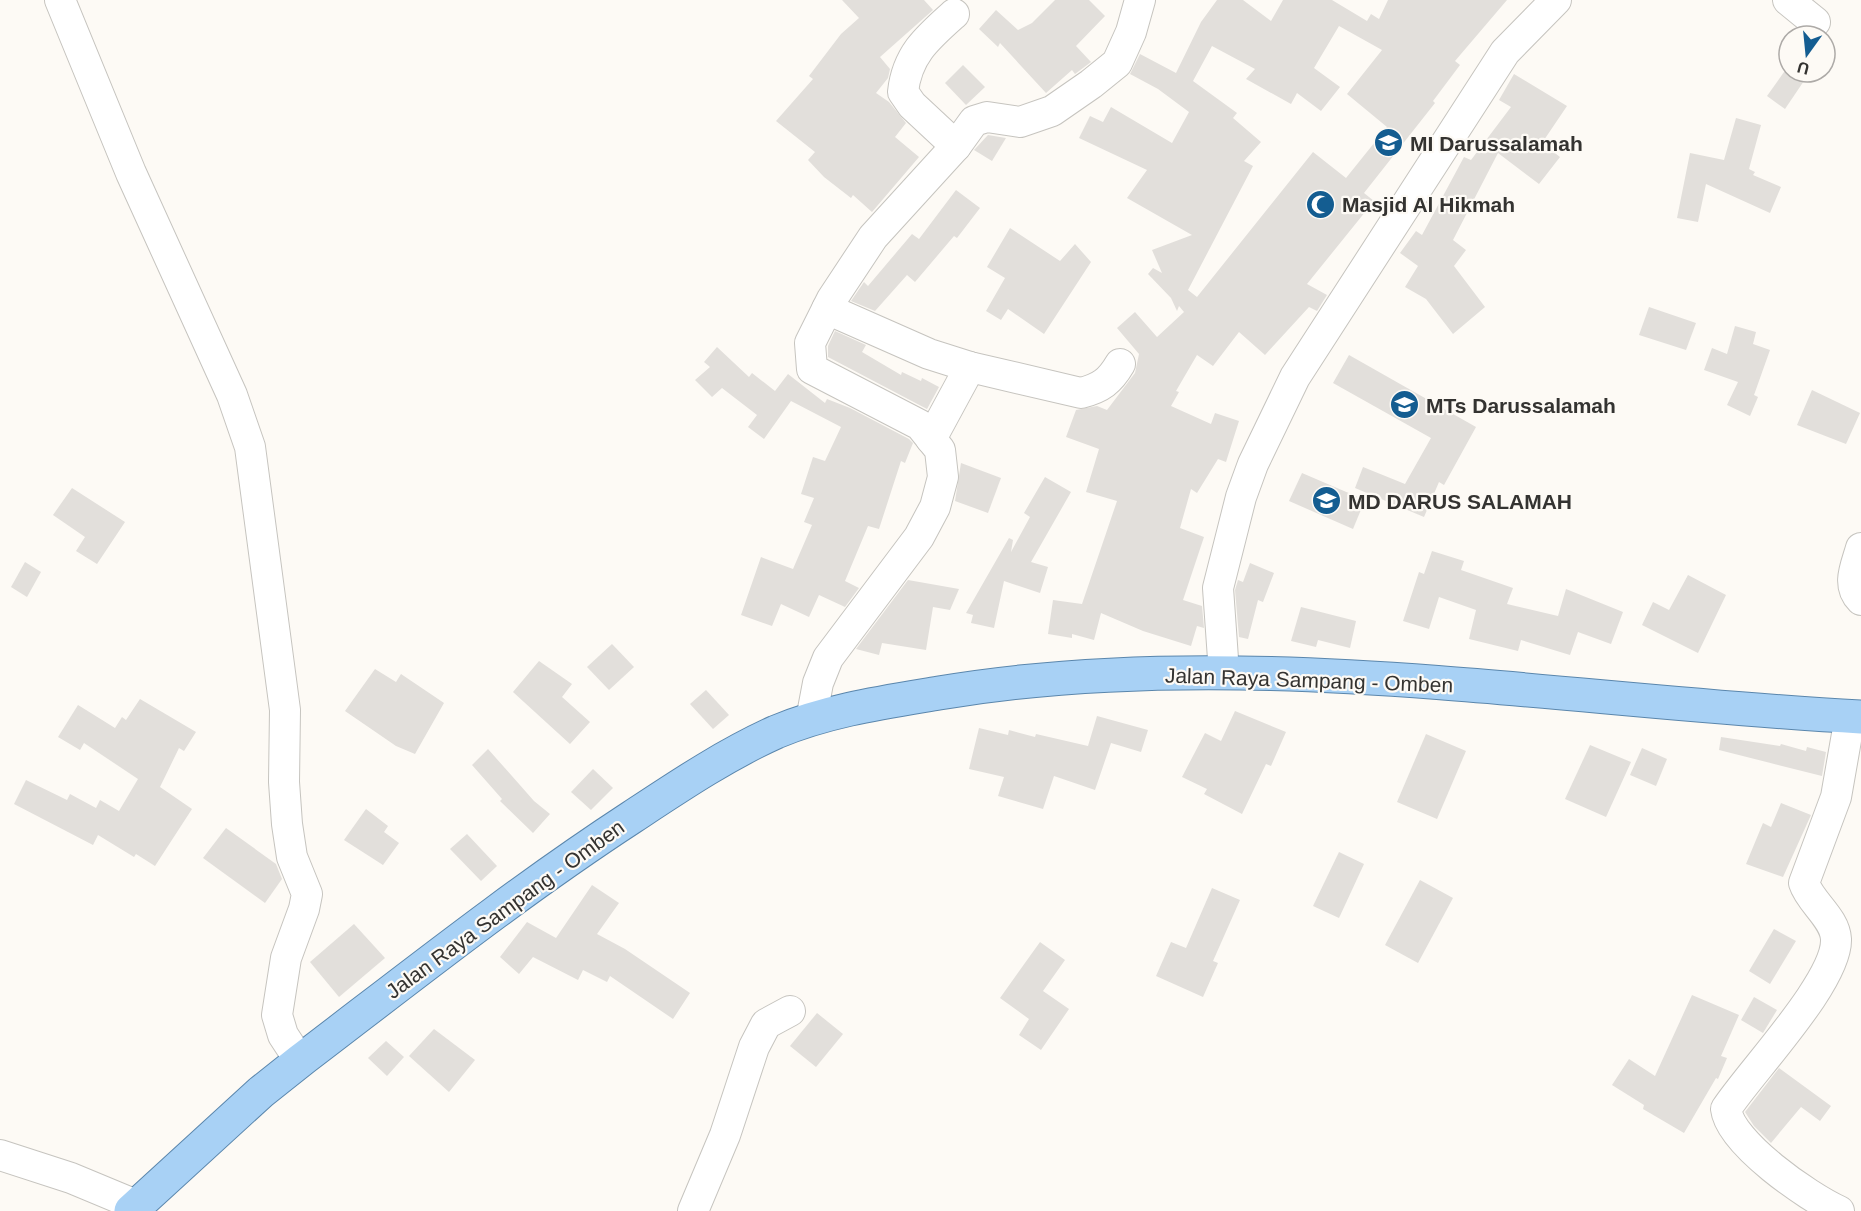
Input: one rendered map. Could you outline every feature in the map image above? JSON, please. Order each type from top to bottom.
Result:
[{"type":"main road","name":"Jalan Raya Sampang - Omben","points":[[134,1208],[300,1061],[560,864],[702,771],[780,731],[811,720],[881,702],[985,685],[1080,678],[1224,673],[1565,693],[1856,717]]},
{"type":"street","points":[[60,0],[131,173],[232,395],[250,447],[285,710],[284,782],[287,824],[292,857],[307,894],[304,909],[286,958],[277,1015],[283,1035],[300,1061]]},
{"type":"street","points":[[811,720],[818,683],[828,658],[919,537],[935,507],[943,477],[940,450],[920,424],[855,393],[812,369],[810,343],[827,309],[873,237],[956,146],[974,121],[987,117],[1020,122],[1052,111],[1091,84],[1117,63],[1131,32],[1140,0]]},
{"type":"street","points":[[1224,673],[1218,588],[1241,497],[1275,416],[1295,377],[1505,52],[1556,0]]},
{"type":"street","points":[[1788,0],[1815,22]]},
{"type":"street","points":[[954,14],[928,37],[909,63],[903,92],[912,105],[956,146]]},
{"type":"street","points":[[827,309],[929,354],[970,367],[1082,393],[1095,390],[1110,381],[1120,364]]},
{"type":"street","points":[[931,439],[970,367]]},
{"type":"street","points":[[1861,548],[1852,581],[1854,593],[1861,600]]},
{"type":"street","points":[[1839,1211],[1780,1174],[1749,1146],[1727,1121],[1726,1109],[1802,1010],[1824,975],[1834,952],[1836,938],[1832,928],[1804,883],[1836,797],[1856,717]]},
{"type":"street","points":[[693,1211],[725,1135],[754,1047],[766,1024],[790,1011]]},
{"type":"street","points":[[0,1155],[71,1178],[134,1208]]},
{"type":"building","points":[[842,0],[924,0],[933,10],[880,57],[890,69],[888,78],[876,93],[889,102],[906,123],[895,137],[919,157],[872,212],[853,195],[851,198],[824,177],[808,160],[815,152],[776,121],[813,79],[809,76],[841,34],[859,18]]},
{"type":"building","points":[[1055,0],[1089,0],[1105,16],[1076,46],[1091,62],[1075,74],[1072,70],[1046,93],[1000,43],[998,47],[979,29],[996,10],[1018,30],[1032,23]]},
{"type":"building","points":[[1217,0],[1243,0],[1271,21],[1283,0],[1332,0],[1367,21],[1371,14],[1379,19],[1388,0],[1507,0],[1455,61],[1460,65],[1433,101],[1435,103],[1364,193],[1374,201],[1307,284],[1327,295],[1317,311],[1309,307],[1265,355],[1239,332],[1213,366],[1197,355],[1176,391],[1179,392],[1171,406],[1211,424],[1215,413],[1239,421],[1226,462],[1218,459],[1197,493],[1191,489],[1180,528],[1204,537],[1183,600],[1202,606],[1204,628],[1197,626],[1191,646],[1143,631],[1101,613],[1094,640],[1072,634],[1072,638],[1048,634],[1053,600],[1082,604],[1117,501],[1086,492],[1099,449],[1066,437],[1076,410],[1097,406],[1107,410],[1135,373],[1139,354],[1117,328],[1135,312],[1157,337],[1184,312],[1179,306],[1177,311],[1171,298],[1148,274],[1153,268],[1162,273],[1152,250],[1192,235],[1127,198],[1147,170],[1079,138],[1090,116],[1103,122],[1111,107],[1172,143],[1189,112],[1158,89],[1130,74],[1140,54],[1176,73],[1201,22]],"holes":[[[1339,26],[1382,50],[1347,94],[1387,127],[1346,178],[1313,152],[1197,297],[1188,290],[1253,166],[1244,161],[1261,142],[1233,118],[1237,113],[1193,81],[1212,46],[1255,69],[1246,79],[1291,104],[1297,93],[1321,111],[1340,87],[1314,68]]]},
{"type":"building","points":[[963,65],[985,87],[966,105],[945,83]]},
{"type":"building","points":[[1514,74],[1567,106],[1542,143],[1560,157],[1539,184],[1498,153],[1453,240],[1466,250],[1454,266],[1485,307],[1453,334],[1426,299],[1405,287],[1418,266],[1400,253],[1416,231],[1422,235],[1464,157],[1471,160],[1511,107],[1499,100]]},
{"type":"building","points":[[1777,82],[1777,84],[1802,84],[1785,109],[1767,96]]},
{"type":"building","points":[[1736,118],[1761,125],[1749,169],[1755,172],[1753,175],[1781,187],[1770,213],[1706,184],[1698,222],[1677,218],[1690,153],[1724,160]]},
{"type":"building","points":[[988,135],[1006,138],[992,161],[974,150]]},
{"type":"building","points":[[956,190],[980,208],[957,238],[954,236],[915,282],[907,275],[875,311],[851,301],[864,282],[868,286],[912,234],[919,239]]},
{"type":"building","points":[[1010,228],[1060,261],[1075,244],[1091,262],[1044,334],[1008,309],[1001,320],[986,311],[1005,278],[987,267]]},
{"type":"building","points":[[1649,307],[1696,323],[1686,350],[1639,335]]},
{"type":"building","points":[[1735,326],[1756,332],[1753,344],[1770,350],[1754,395],[1758,397],[1750,416],[1727,405],[1738,382],[1704,370],[1712,348],[1727,354]]},
{"type":"building","points":[[835,331],[866,345],[862,352],[901,375],[902,372],[921,381],[922,378],[939,387],[927,409],[828,357],[828,346]]},
{"type":"building","points":[[717,347],[749,377],[752,373],[775,391],[788,374],[825,403],[827,399],[850,408],[913,443],[905,463],[901,461],[879,529],[868,526],[845,581],[859,588],[845,607],[819,595],[809,617],[781,604],[772,626],[741,615],[761,557],[793,569],[812,525],[804,522],[814,498],[801,494],[813,457],[825,461],[841,427],[791,401],[764,439],[748,427],[757,415],[722,388],[712,397],[695,380],[710,367],[704,362]]},
{"type":"building","name":"MTs Darussalamah","points":[[1349,355],[1476,427],[1444,485],[1439,482],[1424,517],[1355,488],[1363,467],[1405,484],[1431,438],[1333,383]]},
{"type":"building","points":[[1812,390],[1860,413],[1846,444],[1797,425]]},
{"type":"building","points":[[961,463],[1001,478],[988,513],[955,501]]},
{"type":"building","name":"MD DARUS SALAMAH","points":[[1302,473],[1365,500],[1353,529],[1289,501]]},
{"type":"building","points":[[1045,477],[1071,492],[1031,562],[1048,567],[1040,593],[1004,581],[994,628],[971,623],[973,615],[966,613],[1009,538],[1013,540],[1011,552],[1030,517],[1024,513]]},
{"type":"building","points":[[72,488],[125,522],[97,564],[76,551],[85,537],[53,515]]},
{"type":"building","points":[[1432,551],[1464,561],[1461,570],[1513,588],[1507,604],[1558,616],[1566,589],[1623,612],[1611,644],[1578,632],[1570,655],[1521,640],[1518,651],[1469,639],[1476,610],[1439,597],[1429,629],[1403,621],[1419,572],[1424,574]]},
{"type":"building","points":[[25,562],[41,572],[27,597],[11,587]]},
{"type":"building","points":[[1250,563],[1274,573],[1263,602],[1258,600],[1248,639],[1239,637],[1235,590],[1238,580],[1243,582]]},
{"type":"building","points":[[1688,575],[1726,595],[1698,653],[1642,625],[1653,602],[1669,610]]},
{"type":"building","points":[[908,580],[959,589],[950,610],[933,607],[926,650],[882,643],[879,655],[856,649]]},
{"type":"building","points":[[1301,607],[1356,621],[1350,648],[1318,640],[1316,647],[1291,641]]},
{"type":"building","points":[[612,644],[634,667],[609,690],[587,667]]},
{"type":"building","points":[[539,661],[572,684],[562,697],[590,722],[570,744],[513,692]]},
{"type":"building","points":[[375,669],[396,682],[401,674],[444,703],[415,754],[396,746],[345,711]]},
{"type":"building","points":[[706,690],[729,715],[713,729],[690,704]]},
{"type":"building","points":[[140,699],[196,732],[184,751],[179,748],[160,787],[192,809],[155,866],[136,854],[134,857],[98,835],[93,845],[14,804],[26,780],[67,800],[70,794],[96,808],[100,800],[119,811],[138,779],[84,743],[80,750],[58,737],[78,705],[115,728],[122,717],[126,720]]},
{"type":"building","points":[[1235,711],[1286,732],[1271,766],[1266,764],[1242,814],[1204,794],[1207,789],[1182,777],[1205,733],[1221,741]]},
{"type":"building","points":[[1097,716],[1148,730],[1141,752],[1111,743],[1095,790],[1054,776],[1043,809],[998,796],[1004,777],[969,769],[979,728],[1008,735],[1009,730],[1035,737],[1036,734],[1088,746]]},
{"type":"building","points":[[1426,734],[1466,751],[1437,819],[1397,802]]},
{"type":"building","points":[[1721,737],[1780,746],[1781,744],[1806,751],[1807,747],[1826,752],[1822,776],[1719,750]]},
{"type":"building","points":[[1590,745],[1631,762],[1606,817],[1565,799]]},
{"type":"building","points":[[1642,748],[1667,759],[1656,786],[1630,775]]},
{"type":"building","points":[[488,749],[534,801],[550,814],[533,833],[500,801],[502,799],[472,765]]},
{"type":"building","points":[[593,769],[613,788],[591,810],[571,792]]},
{"type":"building","points":[[1781,803],[1811,815],[1783,877],[1746,864],[1763,823],[1771,827]]},
{"type":"building","points":[[366,809],[388,826],[384,832],[399,843],[383,865],[344,840]]},
{"type":"building","points":[[226,828],[276,864],[282,879],[265,903],[203,858]]},
{"type":"building","points":[[467,834],[497,866],[481,881],[450,849]]},
{"type":"building","points":[[1339,852],[1364,864],[1339,918],[1313,906]]},
{"type":"building","points":[[1420,880],[1453,898],[1418,963],[1385,945]]},
{"type":"building","points":[[592,885],[619,903],[597,934],[625,949],[690,993],[673,1019],[610,976],[607,982],[583,970],[578,980],[533,957],[519,974],[500,957],[527,922],[556,938]]},
{"type":"building","points":[[1212,888],[1240,900],[1213,961],[1218,963],[1203,997],[1156,976],[1171,942],[1186,948]]},
{"type":"building","points":[[354,924],[385,958],[339,997],[310,962]]},
{"type":"building","points":[[1774,929],[1796,941],[1770,984],[1749,971]]},
{"type":"building","points":[[1040,942],[1065,960],[1043,991],[1069,1009],[1041,1050],[1019,1035],[1029,1019],[1000,998]]},
{"type":"building","points":[[1692,995],[1739,1015],[1721,1056],[1727,1058],[1718,1079],[1716,1078],[1684,1133],[1643,1109],[1644,1105],[1612,1085],[1629,1059],[1655,1076]]},
{"type":"building","points":[[1754,997],[1777,1010],[1763,1033],[1741,1020]]},
{"type":"building","points":[[817,1013],[843,1034],[816,1067],[790,1046]]},
{"type":"building","points":[[434,1029],[475,1060],[449,1092],[409,1056]]},
{"type":"building","points":[[386,1041],[404,1057],[387,1076],[368,1058]]},
{"type":"building","points":[[1779,1068],[1831,1106],[1820,1121],[1801,1107],[1771,1143],[1754,1126],[1745,1112]]},
{"type":"place","name":"MI Darussalamah","points":[[1389,143]]},
{"type":"place","name":"Masjid Al Hikmah","points":[[1321,204]]},
{"type":"place","name":"MTs Darussalamah","points":[[1405,405]]},
{"type":"place","name":"MD DARUS SALAMAH","points":[[1327,501]]}]
